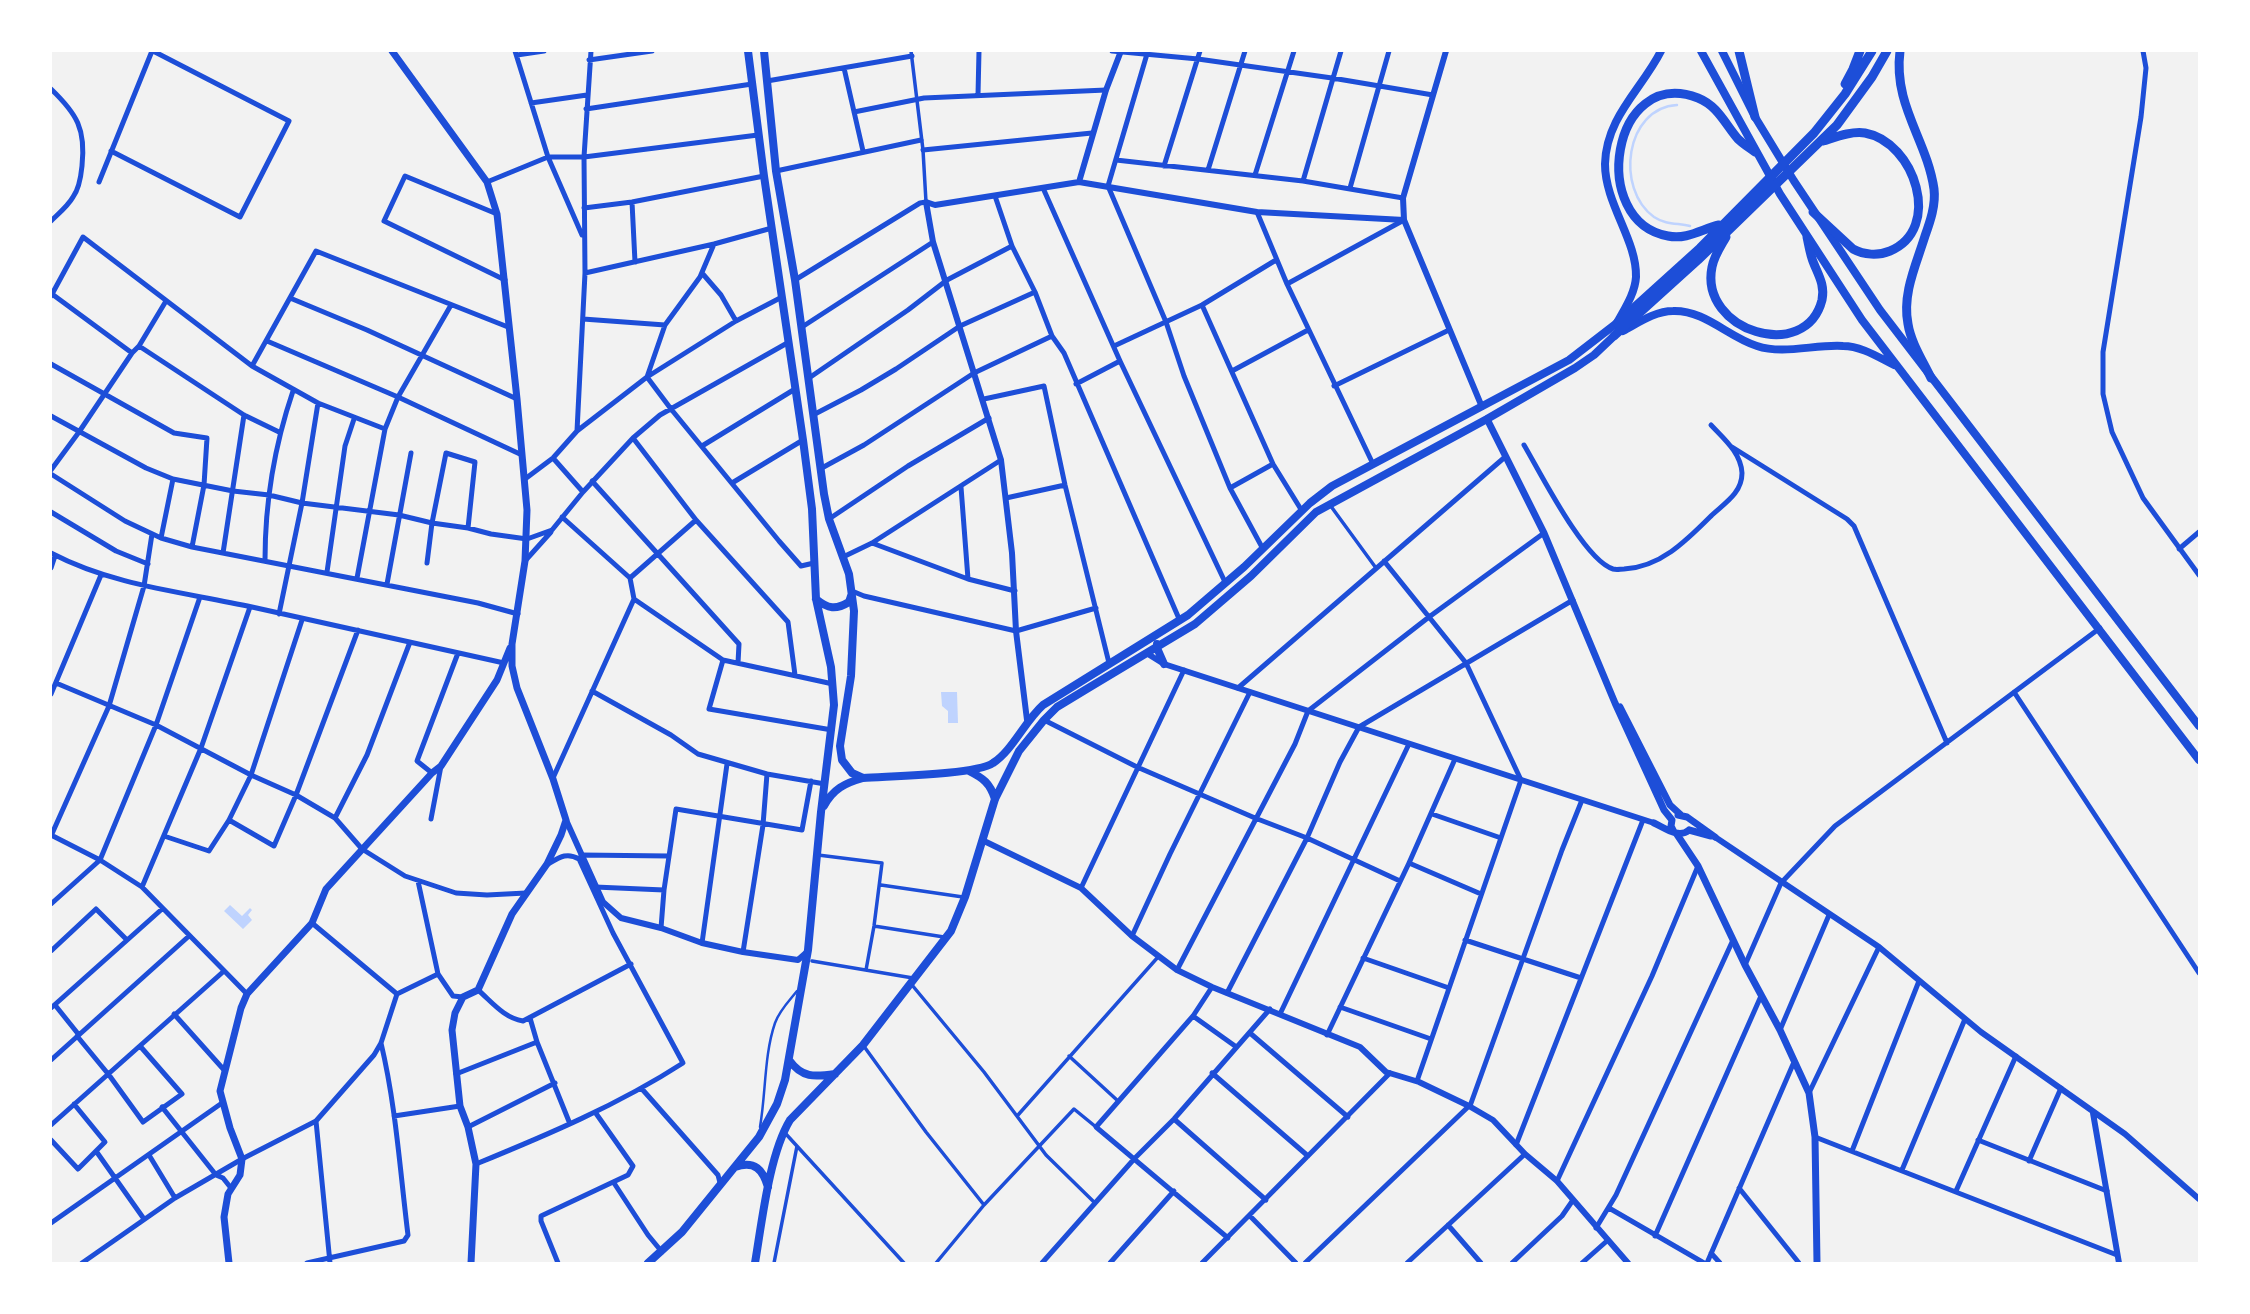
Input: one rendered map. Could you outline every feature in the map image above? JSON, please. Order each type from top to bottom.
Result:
[{"type":"highway","points":[[1739,51],[1755,117]]},
{"type":"highway","points":[[1834,108],[1860,51]]},
{"type":"highway","points":[[1616,323],[1700,247],[1788,160],[1834,108],[1872,51]]},
{"type":"highway","points":[[1614,336],[1732,228],[1837,125],[1888,51]]},
{"type":"highway","points":[[1900,51],[1900,89],[1931,173],[1935,193],[1932,216],[1907,292],[1906,308],[1912,337],[1931,378]]},
{"type":"highway","points":[[1721,225],[1681,237],[1653,232],[1641,224],[1630,210],[1620,184],[1620,152],[1628,125],[1643,104],[1657,96],[1688,95],[1700,99],[1723,116],[1739,140],[1755,152]]},
{"type":"highway","points":[[1813,212],[1853,249],[1884,253],[1897,248],[1908,238],[1915,226],[1919,209],[1917,188],[1912,174],[1905,161],[1885,142],[1868,133],[1853,133],[1821,141]]},
{"type":"highway","points":[[1732,228],[1712,267],[1712,285],[1718,306],[1740,325],[1760,333],[1779,335],[1805,326],[1816,314],[1822,300],[1821,281],[1813,263],[1807,237]]},
{"type":"main road","points":[[392,51],[487,182],[496,214],[525,479],[527,539],[512,644],[512,666],[566,820],[547,864],[526,893],[502,935],[478,990],[463,997],[455,1013],[452,1030],[460,1106],[468,1127],[476,1164],[471,1263]]},
{"type":"main road","points":[[648,1263],[659,1248],[682,1232],[759,1138],[777,1104],[789,1060],[808,950],[832,730],[833,684],[816,599],[811,509],[803,440],[748,51]]},
{"type":"main road","points":[[764,51],[776,172],[802,327],[820,469],[829,519],[849,573],[852,591],[852,676],[841,746],[842,760],[852,773],[863,778]]},
{"type":"main road","points":[[821,813],[826,802],[840,786],[863,778],[969,771],[992,764],[1005,752],[1027,720],[1043,705],[1180,621],[1332,486],[1569,360],[1616,323],[1630,298],[1636,277],[1630,246],[1614,208],[1607,180],[1605,163],[1608,144],[1615,121],[1631,95],[1651,71],[1661,51]]},
{"type":"main road","points":[[1701,51],[1755,152],[1848,300],[2199,760]]},
{"type":"main road","points":[[1722,51],[1755,117],[1794,181],[1880,310],[2199,726]]},
{"type":"main road","points":[[756,1263],[777,1147],[783,1132],[790,1121],[863,1045],[946,937],[960,912],[995,799],[1019,751],[1058,707],[1195,624],[1329,503],[1487,419],[1580,365],[1614,336],[1651,316],[1670,310],[1684,311],[1697,314],[1759,347],[1781,349],[1846,345],[1896,366]]},
{"type":"main road","points":[[1487,419],[1544,533],[1615,703],[1664,810],[1675,833],[1692,854],[1809,1093],[1815,1137],[1816,1263]]},
{"type":"main road","points":[[1164,664],[1157,648],[1158,641],[1200,613],[1225,582]]},
{"type":"main road","points":[[816,599],[825,607],[834,608],[849,602],[852,591]]},
{"type":"main road","points":[[229,1263],[224,1217],[231,1188],[240,1175],[242,1159],[220,1091],[247,994],[312,923],[326,889],[441,766],[498,677],[512,644]]},
{"type":"main road","points":[[498,677],[505,675],[515,680]]},
{"type":"main road","points":[[1615,703],[1622,708],[1670,805],[1715,837]]},
{"type":"main road","points":[[969,771],[985,780],[995,799]]},
{"type":"main road","points":[[1654,823],[1671,822],[1676,816],[1684,816],[1691,824],[1688,831],[1692,854]]},
{"type":"main road","points":[[1654,823],[1682,835],[1688,831],[1715,837]]},
{"type":"main road","points":[[789,1060],[804,1074],[835,1074]]},
{"type":"main road","points":[[732,1168],[742,1164],[758,1167],[763,1172],[769,1190]]},
{"type":"street","points":[[99,181],[111,151],[153,51],[289,121],[240,217],[111,151]]},
{"type":"street","points":[[544,51],[516,53],[548,157],[584,239]]},
{"type":"street","points":[[578,431],[585,273],[584,157],[590,51]]},
{"type":"street","points":[[589,60],[652,51]]},
{"type":"street","points":[[978,95],[979,51]]},
{"type":"street","points":[[1112,51],[1198,59],[1433,95]]},
{"type":"street","points":[[1079,182],[1092,133],[1121,51]]},
{"type":"street","points":[[1164,166],[1200,51]]},
{"type":"street","points":[[1208,170],[1245,51]]},
{"type":"street","points":[[1255,175],[1294,51]]},
{"type":"street","points":[[1303,181],[1341,51]]},
{"type":"street","points":[[1350,188],[1389,51]]},
{"type":"street","points":[[1446,51],[1403,198],[1404,220],[1482,407]]},
{"type":"street","points":[[2143,51],[2146,68],[2141,117],[2103,352],[2103,394],[2112,432],[2143,498],[2199,575]]},
{"type":"street","points":[[767,81],[912,53],[926,202],[933,242],[1001,460],[1027,720]]},
{"type":"street","points":[[1147,54],[1108,186],[1166,322],[1184,376],[1230,488],[1263,549]]},
{"type":"street","points":[[844,68],[863,151]]},
{"type":"street","points":[[586,109],[752,84]]},
{"type":"street","points":[[51,89],[66,104],[78,123],[83,138],[81,174],[74,197],[51,221]]},
{"type":"street","points":[[854,112],[917,99],[1106,90]]},
{"type":"street","points":[[531,103],[587,95]]},
{"type":"street","points":[[923,150],[1092,133]]},
{"type":"street","points":[[487,182],[548,157],[584,157],[758,135]]},
{"type":"street","points":[[776,172],[921,140]]},
{"type":"street","points":[[1116,160],[1303,181],[1403,198]]},
{"type":"street","points":[[496,214],[405,176],[384,221],[505,280]]},
{"type":"street","points":[[584,208],[632,202],[764,176]]},
{"type":"street","points":[[795,280],[920,203],[935,205],[1079,182],[1257,212],[1404,220]]},
{"type":"street","points":[[1043,188],[1120,361],[1225,582]]},
{"type":"street","points":[[995,196],[1012,246],[1035,292],[1052,336],[1063,353],[1180,621]]},
{"type":"street","points":[[632,202],[635,262]]},
{"type":"street","points":[[1257,212],[1308,330],[1373,464]]},
{"type":"street","points":[[1287,284],[1404,220]]},
{"type":"street","points":[[585,273],[772,228]]},
{"type":"street","points":[[132,353],[51,295],[83,237],[252,366],[318,403],[385,429]]},
{"type":"street","points":[[802,327],[933,242]]},
{"type":"street","points":[[648,377],[665,325],[702,273],[714,244]]},
{"type":"street","points":[[809,378],[947,280],[1012,246]]},
{"type":"street","points":[[252,366],[316,251],[508,327]]},
{"type":"street","points":[[1114,346],[1202,305],[1276,260]]},
{"type":"street","points":[[702,273],[721,295],[736,321]]},
{"type":"street","points":[[813,415],[884,376],[960,326],[1035,292]]},
{"type":"street","points":[[525,479],[553,458],[578,431],[648,377],[736,321],[782,297]]},
{"type":"street","points":[[290,298],[517,399]]},
{"type":"street","points":[[166,301],[139,346],[51,472],[125,521],[161,538],[192,547],[478,603],[518,614]]},
{"type":"street","points":[[358,578],[385,429],[398,397],[451,305]]},
{"type":"street","points":[[1202,305],[1273,464],[1302,511]]},
{"type":"street","points":[[583,319],[665,325]]},
{"type":"street","points":[[1232,371],[1308,330]]},
{"type":"street","points":[[1334,386],[1450,330]]},
{"type":"street","points":[[820,469],[864,445],[974,373],[1052,336]]},
{"type":"street","points":[[267,341],[398,397],[522,455]]},
{"type":"street","points":[[525,561],[592,481],[633,438],[660,415],[789,342]]},
{"type":"street","points":[[139,346],[244,415],[279,432]]},
{"type":"street","points":[[1076,384],[1120,361]]},
{"type":"street","points":[[51,364],[174,433],[207,438],[204,485],[192,547]]},
{"type":"street","points":[[648,377],[779,541],[802,566],[814,563]]},
{"type":"street","points":[[984,399],[1044,386],[1065,485],[1109,663]]},
{"type":"street","points":[[702,446],[796,389]]},
{"type":"street","points":[[265,561],[268,495],[279,432],[293,391]]},
{"type":"street","points":[[279,614],[302,503],[318,403]]},
{"type":"street","points":[[223,553],[244,415]]},
{"type":"street","points":[[51,416],[146,468],[173,479],[302,503],[399,515],[527,539],[552,530]]},
{"type":"street","points":[[829,519],[908,466],[989,418]]},
{"type":"street","points":[[327,572],[345,446],[354,419]]},
{"type":"street","points":[[1711,425],[1732,447],[1854,526],[1947,743]]},
{"type":"street","points":[[633,438],[696,520],[788,622],[795,675]]},
{"type":"street","points":[[732,483],[803,440]]},
{"type":"street","points":[[1524,445],[1569,523],[1593,554],[1613,569],[1642,568],[1684,544],[1736,494],[1742,475],[1732,447]]},
{"type":"street","points":[[387,584],[411,453]]},
{"type":"street","points":[[427,563],[446,453],[475,462],[468,528]]},
{"type":"street","points":[[1238,688],[1505,457]]},
{"type":"street","points":[[553,458],[583,492]]},
{"type":"street","points":[[843,557],[872,543],[1001,460]]},
{"type":"street","points":[[1230,488],[1273,464]]},
{"type":"street","points":[[161,538],[173,479]]},
{"type":"street","points":[[592,481],[739,644],[738,663]]},
{"type":"street","points":[[1006,498],[1065,485]]},
{"type":"street","points":[[961,487],[968,579]]},
{"type":"street","points":[[1329,503],[1376,568]]},
{"type":"street","points":[[51,512],[116,551],[148,564]]},
{"type":"street","points":[[553,779],[634,599],[629,578],[562,517]]},
{"type":"street","points":[[629,578],[696,520]]},
{"type":"street","points":[[2179,549],[2199,532]]},
{"type":"street","points":[[1177,970],[1295,744],[1308,711],[1429,617],[1544,533]]},
{"type":"street","points":[[152,534],[144,586],[109,706],[51,836],[100,860],[142,887],[247,994]]},
{"type":"street","points":[[872,543],[968,579],[1015,591]]},
{"type":"street","points":[[51,568],[53,554],[101,575],[144,586],[504,663]]},
{"type":"street","points":[[1384,561],[1466,663],[1521,780],[1417,1081]]},
{"type":"street","points":[[51,694],[101,575]]},
{"type":"street","points":[[852,591],[1016,631],[1096,608]]},
{"type":"street","points":[[51,904],[100,860],[156,725],[201,597]]},
{"type":"street","points":[[634,599],[723,660],[833,684]]},
{"type":"street","points":[[1227,993],[1307,838],[1340,762],[1359,727],[1573,600]]},
{"type":"street","points":[[142,887],[201,748],[250,607]]},
{"type":"street","points":[[164,836],[209,851],[229,820],[251,775],[302,620]]},
{"type":"street","points":[[1745,965],[1782,883],[1835,826],[2100,628]]},
{"type":"street","points":[[229,820],[274,846],[296,796],[358,631]]},
{"type":"street","points":[[335,818],[367,755],[410,642]]},
{"type":"street","points":[[432,773],[417,761],[458,653]]},
{"type":"street","points":[[1148,654],[1164,664],[1654,823]]},
{"type":"street","points":[[723,660],[709,709],[832,730]]},
{"type":"street","points":[[1081,888],[1184,670]]},
{"type":"street","points":[[56,683],[156,725],[296,796],[335,818],[362,849],[405,876],[456,893],[526,893]]},
{"type":"street","points":[[592,691],[671,735],[698,754],[766,774],[825,784]]},
{"type":"street","points":[[1132,936],[1250,692]]},
{"type":"street","points":[[2014,692],[2199,973]]},
{"type":"street","points":[[1044,720],[1137,766],[1307,838],[1400,881]]},
{"type":"street","points":[[1280,1014],[1409,744]]},
{"type":"street","points":[[1327,1034],[1432,814],[1455,758]]},
{"type":"street","points":[[702,943],[727,764]]},
{"type":"street","points":[[431,819],[441,766]]},
{"type":"street","points":[[743,952],[763,825],[766,774]]},
{"type":"street","points":[[661,928],[676,809],[802,830],[811,781]]},
{"type":"street","points":[[1305,1263],[1469,1106],[1582,800]]},
{"type":"street","points":[[1432,814],[1501,838]]},
{"type":"street","points":[[566,820],[603,902],[621,918],[661,928],[702,943],[743,952],[799,960],[808,950]]},
{"type":"street","points":[[1516,1145],[1643,820]]},
{"type":"street","points":[[1715,837],[1879,947],[1965,1019],[2125,1134],[2199,1199]]},
{"type":"street","points":[[982,840],[1081,888],[1132,936],[1177,970],[1360,1047],[1386,1072],[1417,1081],[1493,1120],[1525,1154],[1558,1181],[1628,1263]]},
{"type":"street","points":[[476,1164],[596,1112],[642,1089],[683,1063],[613,933],[579,859],[565,855],[547,864]]},
{"type":"street","points":[[582,855],[669,856]]},
{"type":"street","points":[[818,855],[882,863],[866,970]]},
{"type":"street","points":[[1409,863],[1481,894]]},
{"type":"street","points":[[1558,1181],[1652,976],[1698,866]]},
{"type":"street","points":[[418,881],[438,974],[453,996],[463,997]]},
{"type":"street","points":[[880,885],[965,897]]},
{"type":"street","points":[[595,887],[664,890]]},
{"type":"street","points":[[51,951],[96,909],[127,940]]},
{"type":"street","points":[[141,1046],[183,1094],[143,1122],[78,1035],[53,1007],[162,909]]},
{"type":"street","points":[[1780,1030],[1829,915]]},
{"type":"street","points":[[613,933],[614,924],[621,918]]},
{"type":"street","points":[[312,923],[397,994]]},
{"type":"street","points":[[874,926],[946,937]]},
{"type":"street","points":[[51,1060],[189,936]]},
{"type":"street","points":[[1465,940],[1581,978]]},
{"type":"street","points":[[1597,1228],[1609,1208],[1734,940]]},
{"type":"street","points":[[1809,1093],[1879,947]]},
{"type":"street","points":[[1017,1115],[1158,957]]},
{"type":"street","points":[[1363,958],[1449,988]]},
{"type":"street","points":[[812,961],[913,981],[1039,1146],[1095,1203]]},
{"type":"street","points":[[478,990],[513,1019],[523,1021],[631,964]]},
{"type":"street","points":[[51,1125],[224,971]]},
{"type":"street","points":[[82,1263],[176,1198],[242,1159],[316,1121],[374,1055],[397,994],[438,974]]},
{"type":"street","points":[[1852,1151],[1919,981]]},
{"type":"street","points":[[1096,1127],[1193,1016],[1212,987]]},
{"type":"street","points":[[1655,1236],[1761,996]]},
{"type":"street","points":[[1340,1007],[1431,1039]]},
{"type":"street","points":[[1042,1263],[1270,1009]]},
{"type":"street","points":[[174,1014],[225,1071]]},
{"type":"street","points":[[1193,1016],[1236,1046]]},
{"type":"street","points":[[530,1018],[570,1124]]},
{"type":"street","points":[[1902,1170],[1965,1019]]},
{"type":"street","points":[[1250,1033],[1348,1117]]},
{"type":"street","points":[[456,1074],[537,1042]]},
{"type":"street","points":[[307,1263],[330,1260],[404,1241],[408,1235],[394,1116],[380,1044]]},
{"type":"street","points":[[863,1045],[926,1132],[984,1205]]},
{"type":"street","points":[[1069,1056],[1118,1101]]},
{"type":"street","points":[[1956,1191],[2016,1056]]},
{"type":"street","points":[[1609,1208],[1705,1263],[1794,1062]]},
{"type":"street","points":[[1212,1073],[1308,1156]]},
{"type":"street","points":[[1202,1263],[1390,1073]]},
{"type":"street","points":[[468,1127],[555,1083]]},
{"type":"street","points":[[2029,1161],[2061,1088]]},
{"type":"street","points":[[642,1089],[719,1175],[720,1183]]},
{"type":"street","points":[[51,1223],[222,1103]]},
{"type":"street","points":[[51,1140],[78,1169],[105,1142],[74,1104]]},
{"type":"street","points":[[394,1116],[460,1106]]},
{"type":"street","points":[[162,1107],[216,1175],[223,1178],[231,1188]]},
{"type":"street","points":[[936,1263],[984,1205],[1074,1109],[1228,1238]]},
{"type":"street","points":[[558,1263],[541,1216],[614,1183],[628,1175],[633,1166],[596,1112]]},
{"type":"street","points":[[2093,1113],[2119,1263]]},
{"type":"street","points":[[1174,1119],[1266,1200]]},
{"type":"street","points":[[316,1121],[330,1260]]},
{"type":"street","points":[[783,1132],[904,1263]]},
{"type":"street","points":[[1815,1137],[2118,1255]]},
{"type":"street","points":[[1978,1140],[2107,1191]]},
{"type":"street","points":[[774,1263],[797,1146]]},
{"type":"street","points":[[96,1151],[144,1219]]},
{"type":"street","points":[[1407,1263],[1525,1154]]},
{"type":"street","points":[[149,1155],[176,1198]]},
{"type":"street","points":[[614,1183],[659,1248]]},
{"type":"street","points":[[1739,1188],[1799,1263]]},
{"type":"street","points":[[1110,1263],[1174,1191]]},
{"type":"street","points":[[1512,1263],[1562,1216],[1573,1200]]},
{"type":"street","points":[[1250,1216],[1296,1263]]},
{"type":"street","points":[[1448,1225],[1481,1263]]},
{"type":"street","points":[[1582,1263],[1608,1240]]},
{"type":"street","points":[[1711,1253],[1720,1263]]},
{"type":"lane","points":[[759,1138],[775,1022],[802,986]]},
{"type":"water","points":[[941,692],[957,692],[958,723],[948,723],[948,711],[942,706]]},
{"type":"water","points":[[230,905],[242,916],[250,908],[252,910],[248,915],[252,920],[243,929],[224,911]]},
{"type":"waterway","points":[[1677,105],[1659,110],[1646,120],[1637,134],[1631,152],[1630,170],[1634,188],[1642,204],[1654,217],[1668,223],[1690,226]]}]
